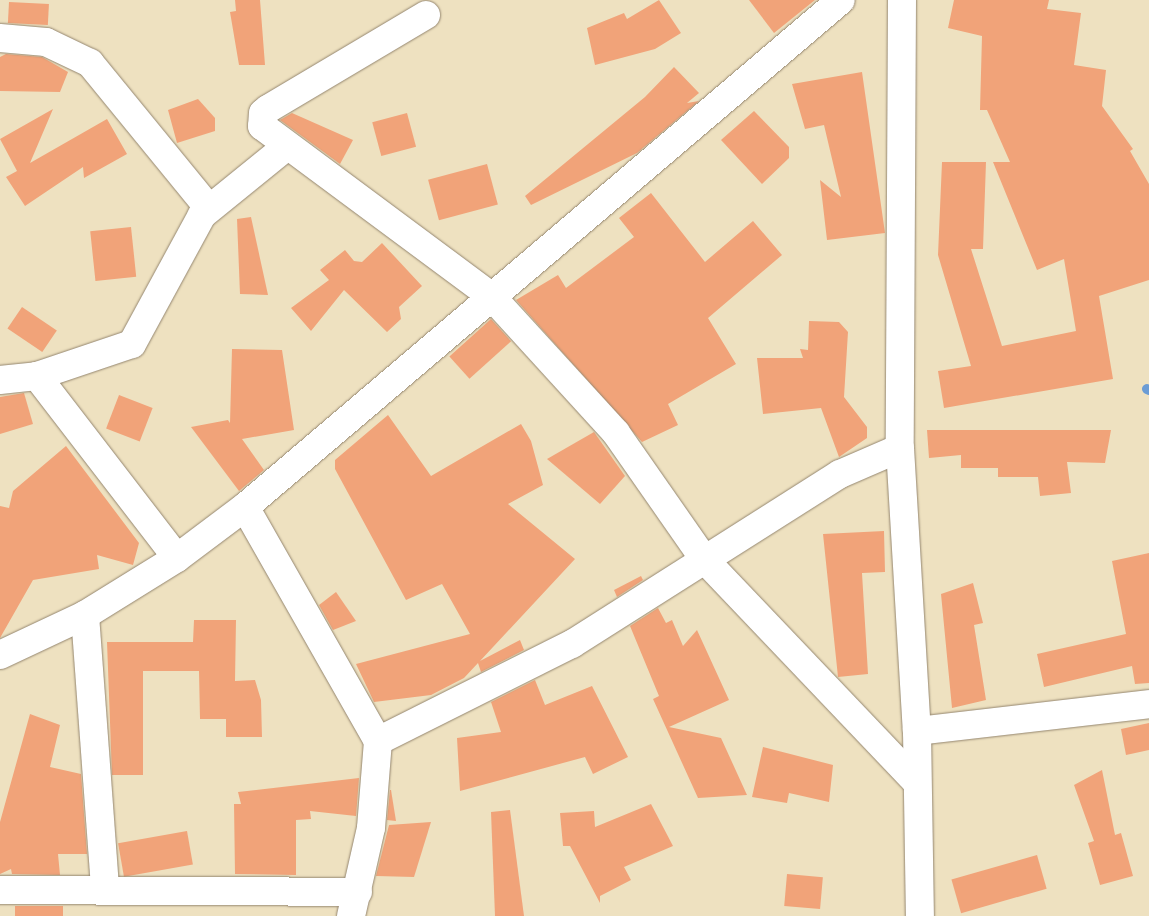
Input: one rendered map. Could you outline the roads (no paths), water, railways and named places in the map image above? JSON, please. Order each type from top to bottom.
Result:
[{"type":"street","points":[[902,0],[900,448],[917,730],[916,782],[920,916]]},
{"type":"street","points":[[0,655],[85,615],[177,558],[244,507],[492,297],[832,2]]},
{"type":"street","points":[[426,15],[263,113],[262,126],[286,147],[492,297],[616,432],[704,559],[916,782]]},
{"type":"street","points":[[0,38],[46,42],[90,63],[208,207]]},
{"type":"street","points":[[0,380],[37,376],[132,344],[208,207],[286,147]]},
{"type":"street","points":[[37,376],[177,558]]},
{"type":"street","points":[[378,741],[572,644],[840,474],[900,448]]},
{"type":"street","points":[[0,890],[105,887],[354,904],[372,828],[378,741],[244,507]]},
{"type":"street","points":[[85,615],[105,887]]},
{"type":"street","points":[[917,730],[1149,704]]}]
